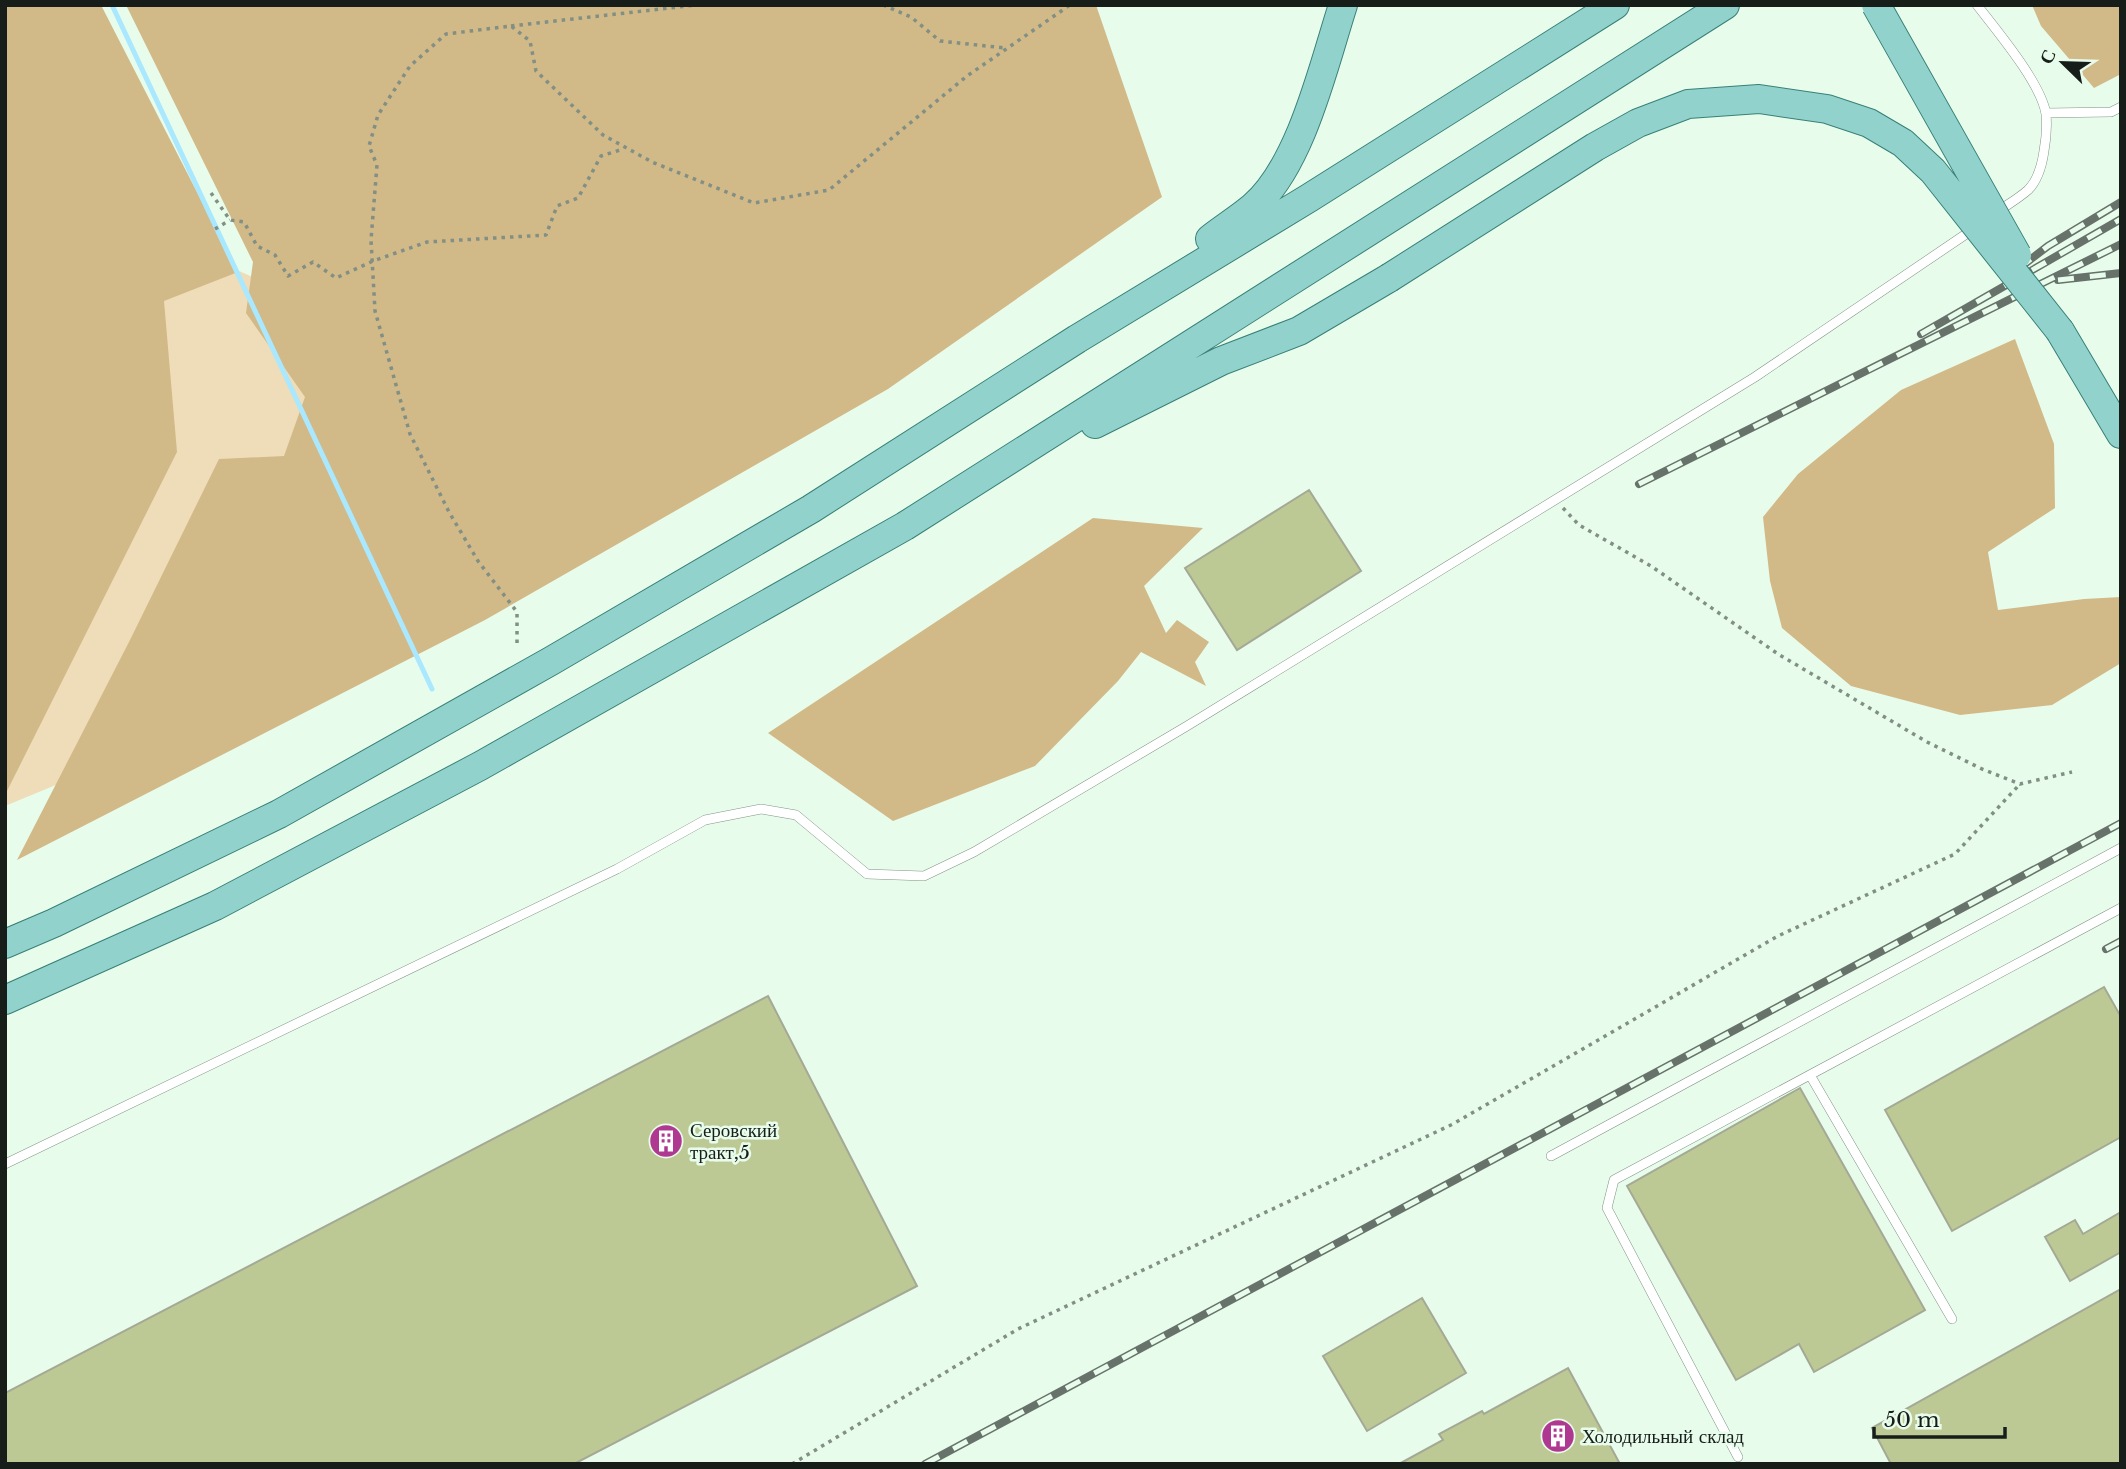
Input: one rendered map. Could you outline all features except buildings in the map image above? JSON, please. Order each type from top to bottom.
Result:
[{"type":"main road","points":[[1077,339],[1255,206],[1278,179],[1313,104],[1343,5]]},
{"type":"main road","points":[[5,944],[279,814],[551,661],[811,509],[1077,339],[1309,198],[1615,5]]},
{"type":"main road","points":[[905,526],[1725,5]]},
{"type":"main road","points":[[1876,5],[2121,434]]},
{"type":"main road","points":[[5,1000],[215,906],[468,772],[905,526],[1106,418],[1221,360],[1299,331],[1389,278],[1595,148],[1638,124],[1688,104],[1759,99],[1827,109],[1869,123],[1903,143],[1933,171],[2060,331]]},
{"type":"lane","points":[[5,1164],[617,869],[705,820],[761,809],[796,815],[867,874],[924,876],[974,852],[1176,733],[1755,377],[2029,189],[2042,163],[2046,113],[2039,94],[1978,5]]},
{"type":"lane","points":[[2046,113],[2111,112],[2121,107]]},
{"type":"lane","points":[[1551,1156],[2121,848]]},
{"type":"lane","points":[[1738,1457],[1607,1208],[1614,1180],[2121,908]]},
{"type":"lane","points":[[1810,1074],[1952,1319]]},
{"type":"path","points":[[517,643],[517,612],[472,551],[410,434],[375,311],[371,240],[377,165],[369,146],[378,115],[410,66],[446,34],[696,5]]},
{"type":"path","points":[[883,5],[911,17],[940,41],[1007,48]]},
{"type":"path","points":[[511,26],[530,41],[536,71],[603,135],[652,162],[754,202],[829,190],[967,76],[1070,5]]},
{"type":"path","points":[[217,228],[230,220],[244,222],[257,246],[275,255],[288,276],[313,262],[336,278],[373,261],[427,242],[546,234],[557,206],[578,198],[601,156],[623,149]]},
{"type":"path","points":[[211,193],[230,220]]},
{"type":"path","points":[[1554,499],[1579,524],[1651,566],[1778,654],[1927,742],[2020,784]]},
{"type":"path","points":[[792,1464],[1018,1329],[1454,1124],[1778,936],[1955,854],[2020,784],[2072,772]]},
{"type":"shaded area","points":[[5,5],[196,252],[266,283],[416,424],[208,722],[5,806]]},
{"type":"shaded area","points":[[5,5],[101,5],[238,272],[164,301],[177,452],[5,795]]},
{"type":"shaded area","points":[[126,5],[1096,5],[1162,197],[888,389],[485,620],[17,860],[219,459],[284,456],[305,397],[246,313],[253,262]]},
{"type":"shaded area","points":[[2032,5],[2121,5],[2121,74],[2094,88],[2041,26]]},
{"type":"shaded area","points":[[2015,339],[2054,444],[2055,508],[1988,552],[1998,610],[2121,597],[2121,663],[2052,705],[1960,715],[1851,686],[1782,628],[1770,581],[1763,517],[1798,474],[1901,390]]},
{"type":"shaded area","points":[[1093,518],[1203,528],[1144,586],[1166,633],[1177,620],[1209,642],[1195,662],[1206,686],[1141,652],[1118,681],[1035,766],[893,821],[768,733]]},
{"type":"waterway","points":[[112,5],[432,689]]},
{"type":"railway","points":[[2018,269],[2048,246],[2121,202]]},
{"type":"railway","points":[[1921,334],[2121,219]]},
{"type":"railway","points":[[1639,484],[2121,244]]},
{"type":"railway","points":[[2058,280],[2121,273]]},
{"type":"railway","points":[[925,1464],[2121,823]]},
{"type":"railway","points":[[2106,949],[2121,941]]},
{"type":"place","name":"Серовский тракт,5","points":[[666,1141]]},
{"type":"place","name":"Холодильный склад","points":[[1558,1436]]}]
